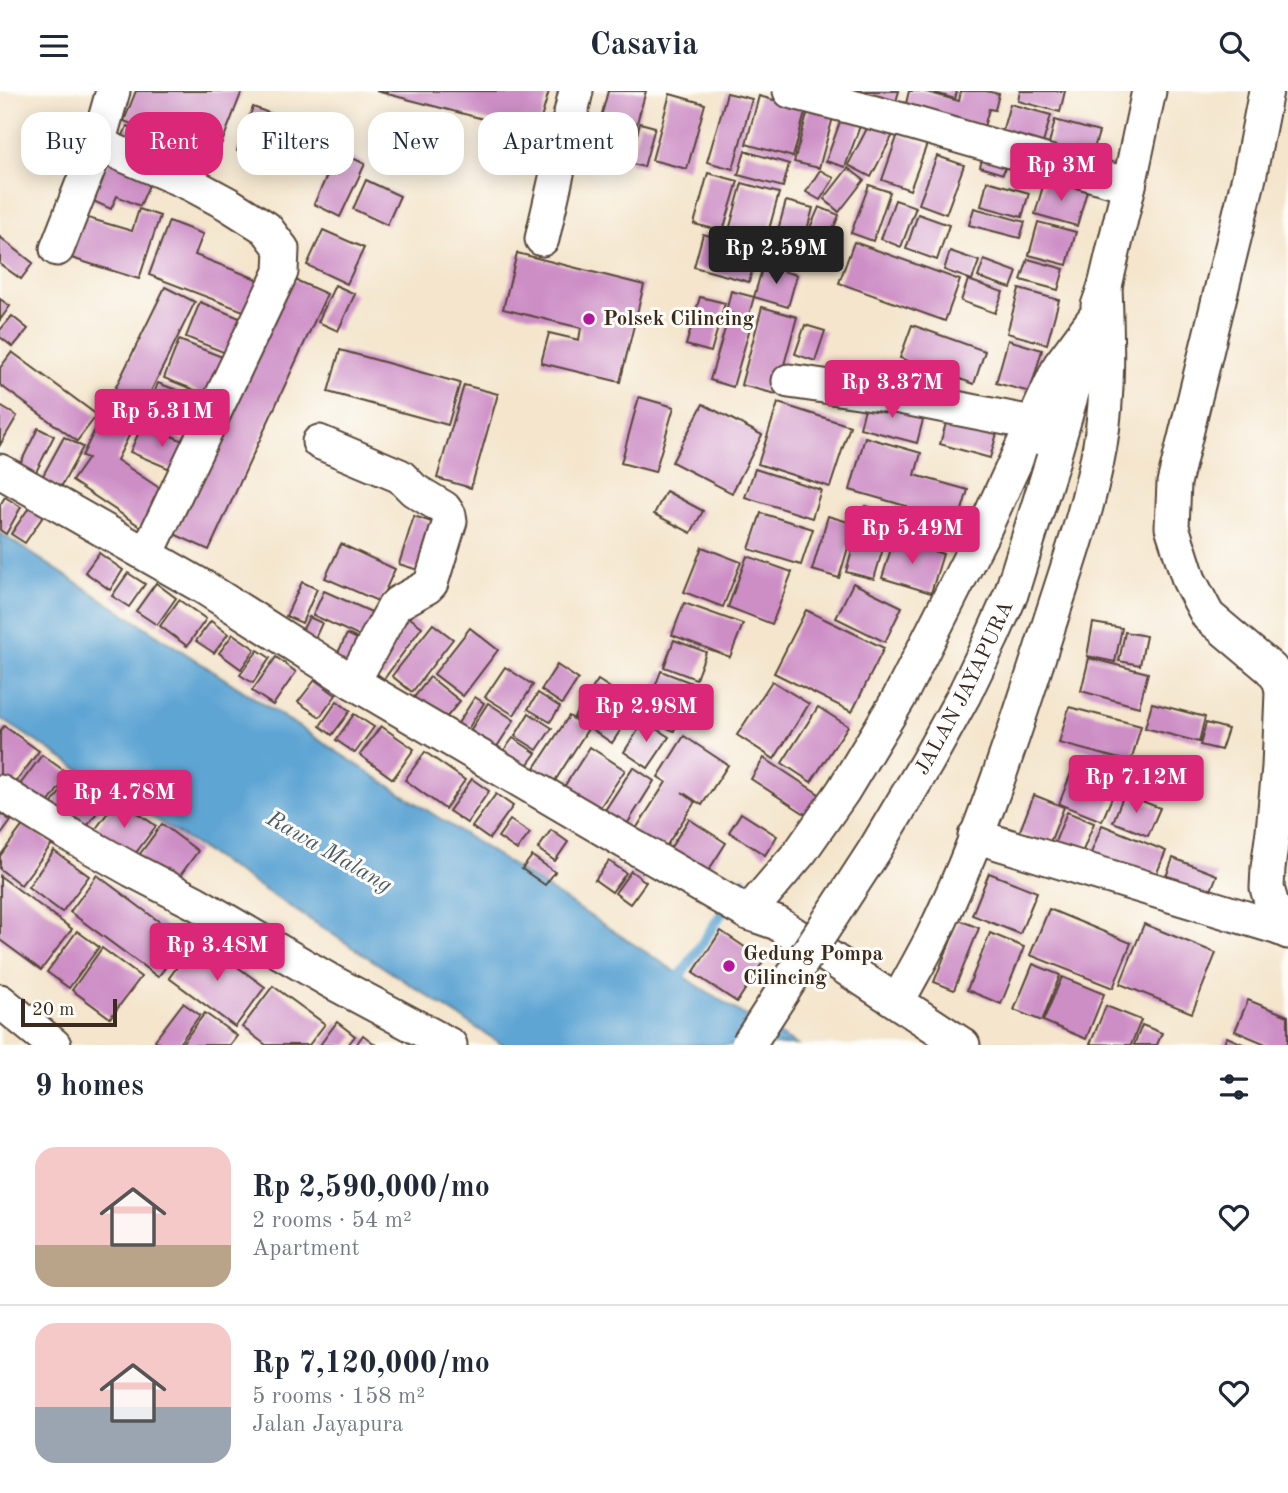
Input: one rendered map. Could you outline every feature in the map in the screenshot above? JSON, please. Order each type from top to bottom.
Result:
[{"type":"street","points":[[107,112],[113,91]]},
{"type":"street","points":[[542,239],[576,91]]},
{"type":"street","points":[[790,91],[1129,185]]},
{"type":"street","name":"JALAN JAYAPURA","points":[[748,1045],[874,851],[927,762],[964,695],[1011,594],[1105,286],[1149,91]]},
{"type":"street","points":[[1284,930],[1267,888],[1279,768],[1282,692],[1280,681],[1271,669],[1208,616],[1189,580],[1172,527],[1174,483],[1250,173],[1266,91],[1288,98]]},
{"type":"street","points":[[111,150],[191,184],[228,204],[266,228],[282,249],[281,272],[147,554]]},
{"type":"street","points":[[57,249],[86,175]]},
{"type":"street","points":[[898,1001],[932,937],[962,871],[1018,724],[1084,517],[1100,445],[1104,409],[1107,341],[1105,286]]},
{"type":"street","points":[[748,913],[801,851],[843,791],[899,698],[982,534],[1060,365],[1094,319]]},
{"type":"street","points":[[789,381],[900,397],[1032,423]]},
{"type":"street","points":[[318,442],[400,476],[414,490],[444,508],[450,521],[431,583],[394,607],[353,682]]},
{"type":"street","points":[[0,471],[147,554],[353,682],[748,913],[777,922],[963,1045]]},
{"type":"street","points":[[0,792],[121,864],[450,1045]]},
{"type":"street","points":[[975,836],[1284,930]]},
{"type":"street","points":[[0,1001],[54,1045]]},
{"type":"water","name":"Rawa Malang","points":[[0,533],[681,975],[797,1045],[503,1045],[0,718]]},
{"type":"building","points":[[136,91],[242,91],[223,140],[223,112],[128,112]]},
{"type":"building","points":[[376,91],[549,91],[543,112],[478,112],[478,118]]},
{"type":"building","points":[[608,91],[646,91],[638,119],[638,112],[602,112]]},
{"type":"building","points":[[841,91],[899,91],[893,112]]},
{"type":"building","points":[[909,91],[923,91],[959,101],[961,91],[999,94],[995,110],[989,109],[980,141],[902,120]]},
{"type":"building","points":[[936,91],[957,91],[955,99]]},
{"type":"building","points":[[1020,91],[1065,91],[1060,112],[1018,101]]},
{"type":"building","points":[[727,93],[752,99],[733,169],[707,162]]},
{"type":"building","points":[[670,94],[705,104],[687,169],[652,160]]},
{"type":"building","points":[[759,96],[806,109],[793,157],[746,144]]},
{"type":"building","points":[[1010,104],[1051,115],[1043,143],[1002,132]]},
{"type":"building","points":[[253,107],[266,112],[251,112]]},
{"type":"building","points":[[809,107],[834,114],[819,168],[794,162]]},
{"type":"building","points":[[845,108],[864,115],[845,167],[826,161]]},
{"type":"building","points":[[873,117],[896,129],[871,177],[848,165]]},
{"type":"building","points":[[1055,120],[1099,132],[1087,171],[1045,160]]},
{"type":"building","points":[[640,123],[655,127],[644,167],[638,165]]},
{"type":"building","points":[[125,131],[125,151],[118,148]]},
{"type":"building","points":[[898,134],[927,144],[910,190],[882,180]]},
{"type":"building","points":[[985,148],[1009,155],[1003,174],[980,167]]},
{"type":"building","points":[[745,151],[789,164],[783,187],[738,175]]},
{"type":"building","points":[[937,156],[964,165],[946,214],[919,204]]},
{"type":"building","points":[[354,159],[365,164],[340,217],[314,204],[327,175],[354,175]]},
{"type":"building","points":[[111,160],[125,166],[125,175],[145,175],[152,178],[140,206],[117,196],[111,209],[91,200],[102,175],[111,175]]},
{"type":"building","points":[[848,168],[864,180],[839,212],[824,199]]},
{"type":"building","points":[[820,170],[834,178],[820,200],[806,192]]},
{"type":"building","points":[[708,173],[738,181],[723,231],[694,224]]},
{"type":"building","points":[[185,175],[205,175],[202,182]]},
{"type":"building","points":[[1045,179],[1087,191],[1077,226],[1035,214]]},
{"type":"building","points":[[366,180],[400,196],[387,225],[353,209]]},
{"type":"building","points":[[987,181],[1029,193],[1022,217],[981,206]]},
{"type":"building","points":[[742,183],[779,193],[765,244],[728,234]]},
{"type":"building","points":[[869,185],[890,192],[873,241],[851,233]]},
{"type":"building","points":[[895,200],[916,207],[901,247],[881,239]]},
{"type":"building","points":[[786,201],[813,208],[797,266],[770,259]]},
{"type":"building","points":[[819,207],[839,215],[830,237],[810,228]]},
{"type":"building","points":[[974,208],[1025,222],[1020,238],[969,225]]},
{"type":"building","points":[[139,209],[160,216],[139,279],[65,256],[78,215],[132,231]]},
{"type":"building","points":[[918,214],[949,225],[937,260],[906,249]]},
{"type":"building","points":[[169,221],[203,234],[195,255],[272,285],[259,317],[149,275]]},
{"type":"building","points":[[1038,222],[1076,232],[1067,265],[1029,255]]},
{"type":"building","points":[[323,230],[364,248],[347,284],[307,265]]},
{"type":"building","points":[[703,234],[758,250],[749,282],[694,267]]},
{"type":"building","points":[[0,237],[33,263],[21,279],[0,264]]},
{"type":"building","points":[[854,242],[960,280],[945,321],[839,283]]},
{"type":"building","points":[[950,251],[979,261],[972,280],[944,270]]},
{"type":"building","name":"Polsek Cilincing","points":[[517,253],[644,285],[620,382],[541,363],[549,333],[579,340],[581,328],[503,309]]},
{"type":"building","points":[[1028,259],[1064,269],[1058,290],[1021,280]]},
{"type":"building","points":[[984,260],[1017,272],[1011,288],[978,277]]},
{"type":"building","points":[[763,266],[797,275],[788,307],[754,297]]},
{"type":"building","points":[[291,278],[327,294],[209,550],[174,534]]},
{"type":"building","points":[[968,280],[1003,292],[995,313],[961,301]]},
{"type":"building","points":[[335,285],[355,294],[338,331],[318,322]]},
{"type":"building","points":[[165,287],[195,302],[117,460],[170,495],[147,531],[72,481],[88,458],[82,456]]},
{"type":"building","points":[[1019,289],[1059,300],[1047,344],[1007,333]]},
{"type":"building","points":[[731,291],[754,297],[748,318],[726,312]]},
{"type":"building","points":[[700,297],[725,303],[711,352],[686,345]]},
{"type":"building","points":[[0,299],[10,306],[0,320]]},
{"type":"building","points":[[200,302],[252,323],[238,358],[186,337]]},
{"type":"building","points":[[762,307],[797,317],[776,394],[741,385]]},
{"type":"building","points":[[12,316],[28,329],[13,347],[0,337],[0,330]]},
{"type":"building","points":[[727,322],[750,328],[733,387],[710,380]]},
{"type":"building","points":[[805,325],[825,331],[815,361],[795,354]]},
{"type":"building","points":[[912,325],[985,351],[974,384],[900,358]]},
{"type":"building","points":[[179,340],[235,362],[220,400],[164,378]]},
{"type":"building","points":[[1008,340],[1042,350],[1030,392],[996,383]]},
{"type":"building","points":[[340,350],[460,383],[448,425],[328,392]]},
{"type":"building","points":[[12,352],[97,415],[77,441],[0,385],[0,368]]},
{"type":"building","points":[[158,383],[213,404],[201,436],[146,414]]},
{"type":"building","points":[[464,385],[498,394],[471,488],[437,478]]},
{"type":"building","points":[[868,396],[925,412],[917,443],[860,428]]},
{"type":"building","points":[[639,397],[674,407],[655,472],[621,463]]},
{"type":"building","points":[[778,403],[850,426],[830,487],[758,464]]},
{"type":"building","points":[[703,404],[762,435],[732,493],[672,462]]},
{"type":"building","points":[[0,406],[17,416],[0,445]]},
{"type":"building","points":[[949,413],[999,426],[990,458],[940,444]]},
{"type":"building","points":[[143,423],[194,446],[182,474],[130,452]]},
{"type":"building","points":[[38,428],[54,436],[35,474],[19,466]]},
{"type":"building","points":[[64,437],[83,447],[60,489],[41,479]]},
{"type":"building","points":[[865,437],[921,453],[915,475],[968,490],[950,550],[898,535],[906,506],[850,490]]},
{"type":"building","points":[[755,469],[821,490],[812,518],[745,497]]},
{"type":"building","points":[[666,491],[703,511],[691,533],[654,514]]},
{"type":"building","points":[[5,497],[21,507],[6,534],[0,530],[0,505]]},
{"type":"building","points":[[30,506],[44,515],[25,543],[11,534]]},
{"type":"building","points":[[865,506],[893,515],[874,579],[846,572]]},
{"type":"building","points":[[761,513],[813,529],[801,565],[749,549]]},
{"type":"building","points":[[414,516],[446,527],[431,574],[399,564]]},
{"type":"building","points":[[828,516],[855,524],[839,578],[812,570]]},
{"type":"building","points":[[894,539],[943,554],[931,593],[882,578]]},
{"type":"building","points":[[341,544],[395,569],[380,602],[325,578]]},
{"type":"building","points":[[702,547],[741,562],[723,607],[684,592]]},
{"type":"building","points":[[99,553],[123,570],[110,590],[85,572]]},
{"type":"building","points":[[747,556],[792,572],[772,624],[728,607]]},
{"type":"building","points":[[128,573],[145,584],[129,607],[112,596]]},
{"type":"building","points":[[302,582],[317,589],[302,623],[286,616]]},
{"type":"building","points":[[156,583],[176,598],[157,625],[136,611]]},
{"type":"building","points":[[853,583],[902,607],[885,642],[836,618]]},
{"type":"building","points":[[324,591],[376,614],[365,639],[313,615]]},
{"type":"building","points":[[179,600],[206,619],[187,646],[160,626]]},
{"type":"building","points":[[684,603],[743,624],[730,657],[672,635]]},
{"type":"building","points":[[806,610],[884,648],[852,712],[774,673]]},
{"type":"building","points":[[406,615],[422,627],[384,679],[368,667]]},
{"type":"building","points":[[309,617],[322,623],[311,647],[297,641]]},
{"type":"building","points":[[211,621],[228,634],[214,653],[196,641]]},
{"type":"building","points":[[1093,623],[1122,628],[1115,662],[1087,656]]},
{"type":"building","points":[[433,624],[453,639],[412,692],[392,676]]},
{"type":"building","points":[[470,628],[498,650],[463,696],[434,674]]},
{"type":"building","points":[[1125,632],[1146,636],[1140,665],[1119,661]]},
{"type":"building","points":[[233,634],[255,649],[241,669],[219,653]]},
{"type":"building","points":[[347,634],[362,641],[346,674],[331,667]]},
{"type":"building","points":[[674,640],[706,652],[696,679],[664,667]]},
{"type":"building","points":[[258,650],[270,658],[253,683],[240,675]]},
{"type":"building","points":[[276,657],[296,672],[273,705],[252,691]]},
{"type":"building","points":[[1089,658],[1148,673],[1139,707],[1081,691]]},
{"type":"building","points":[[557,665],[578,679],[562,704],[541,690]]},
{"type":"building","points":[[505,667],[533,685],[514,715],[485,697]]},
{"type":"building","points":[[661,671],[692,683],[674,731],[643,719]]},
{"type":"building","points":[[430,677],[460,701],[441,724],[412,700]]},
{"type":"building","points":[[315,680],[336,695],[320,717],[298,702]]},
{"type":"building","points":[[598,680],[637,705],[612,743],[574,717]]},
{"type":"building","points":[[772,681],[809,704],[774,759],[737,735]]},
{"type":"building","points":[[538,693],[560,707],[550,722],[528,709]]},
{"type":"building","points":[[475,697],[484,703],[463,737],[453,731]]},
{"type":"building","points":[[337,701],[350,711],[332,735],[320,726]]},
{"type":"building","points":[[488,703],[514,720],[491,756],[464,740]]},
{"type":"building","points":[[1152,703],[1205,717],[1199,742],[1145,728]]},
{"type":"building","points":[[818,707],[848,726],[811,782],[782,763]]},
{"type":"building","points":[[1069,707],[1141,726],[1131,762],[1059,743]]},
{"type":"building","points":[[529,713],[552,728],[537,750],[515,736]]},
{"type":"building","points":[[354,714],[374,727],[355,753],[336,740]]},
{"type":"building","points":[[569,716],[588,729],[549,790],[529,777]]},
{"type":"building","points":[[644,721],[669,737],[648,768],[624,752]]},
{"type":"building","points":[[1206,723],[1228,729],[1221,750],[1200,745]]},
{"type":"building","points":[[4,726],[39,751],[7,794],[0,789],[0,731]]},
{"type":"building","points":[[381,726],[414,749],[393,779],[360,755]]},
{"type":"building","points":[[684,736],[728,765],[702,805],[682,792],[695,802],[661,854],[632,835],[666,782],[658,777]]},
{"type":"building","points":[[513,738],[536,753],[525,768],[502,753]]},
{"type":"building","points":[[590,747],[625,770],[595,815],[560,793]]},
{"type":"building","points":[[425,752],[465,780],[445,809],[405,780]]},
{"type":"building","points":[[42,755],[69,774],[43,810],[16,790]]},
{"type":"building","points":[[764,758],[822,796],[808,816],[751,779]]},
{"type":"building","points":[[633,767],[654,781],[622,832],[600,818]]},
{"type":"building","points":[[1073,768],[1117,786],[1102,821],[1059,804]]},
{"type":"building","points":[[73,775],[106,800],[80,836],[46,811]]},
{"type":"building","points":[[472,779],[489,791],[467,823],[449,811]]},
{"type":"building","points":[[496,794],[513,806],[489,839],[472,827]]},
{"type":"building","points":[[1124,794],[1160,808],[1148,836],[1113,822]]},
{"type":"building","points":[[1034,795],[1064,807],[1049,845],[1019,833]]},
{"type":"building","points":[[118,799],[156,826],[129,862],[92,834]]},
{"type":"building","points":[[1067,812],[1094,823],[1080,858],[1053,847]]},
{"type":"building","points":[[0,813],[11,821],[0,836]]},
{"type":"building","points":[[741,813],[777,836],[765,855],[729,832]]},
{"type":"building","points":[[689,819],[726,843],[701,882],[664,858]]},
{"type":"building","points":[[510,820],[530,833],[517,850],[498,837]]},
{"type":"building","points":[[24,824],[52,844],[21,885],[0,869],[0,856]]},
{"type":"building","points":[[162,824],[198,851],[171,888],[134,862]]},
{"type":"building","points":[[1102,825],[1166,851],[1151,887],[1088,861]]},
{"type":"building","points":[[551,830],[568,842],[555,861],[538,849]]},
{"type":"building","points":[[54,851],[89,876],[62,912],[28,887]]},
{"type":"building","points":[[532,856],[555,872],[545,885],[522,869]]},
{"type":"building","points":[[1173,858],[1217,875],[1206,903],[1163,885]]},
{"type":"building","points":[[609,861],[626,873],[612,892],[595,880]]},
{"type":"building","points":[[631,871],[646,882],[630,904],[615,893]]},
{"type":"building","points":[[989,873],[1037,892],[1020,934],[972,915]]},
{"type":"building","points":[[97,875],[185,941],[158,977],[70,912]]},
{"type":"building","points":[[0,876],[72,929],[41,970],[0,940]]},
{"type":"building","points":[[1049,909],[1131,943],[1113,988],[1030,955]]},
{"type":"building","points":[[959,920],[979,928],[954,990],[934,982]]},
{"type":"building","points":[[1144,924],[1216,953],[1192,1013],[1120,984]]},
{"type":"building","points":[[77,931],[99,947],[69,988],[47,972]]},
{"type":"building","name":"Gedung Pompa Cilincing","points":[[721,931],[764,960],[737,1002],[693,973]]},
{"type":"building","points":[[990,933],[1024,947],[1001,1004],[967,990]]},
{"type":"building","points":[[198,938],[265,987],[235,1027],[169,978]]},
{"type":"building","points":[[102,948],[141,977],[110,1018],[72,990]]},
{"type":"building","points":[[1033,964],[1060,975],[1042,1021],[1014,1010]]},
{"type":"building","points":[[1062,977],[1104,994],[1086,1039],[1043,1021]]},
{"type":"building","points":[[273,986],[325,1024],[309,1045],[266,1045],[242,1027]]},
{"type":"building","points":[[1248,1000],[1288,1016],[1288,1045],[1268,1045],[1235,1031]]},
{"type":"building","points":[[183,1003],[200,1015],[178,1045],[161,1045],[155,1040]]},
{"type":"building","points":[[1106,1006],[1141,1020],[1131,1045],[1090,1044]]},
{"type":"building","points":[[205,1013],[237,1036],[230,1045],[181,1045]]},
{"type":"building","points":[[337,1022],[355,1036],[348,1045],[320,1045]]},
{"type":"building","points":[[1142,1025],[1162,1033],[1157,1045],[1134,1045]]},
{"type":"building","points":[[363,1035],[376,1045],[356,1045]]},
{"type":"building","points":[[1227,1037],[1245,1045],[1223,1045]]},
{"type":"waterway","points":[[681,975],[743,881]]},
{"type":"place","name":"Polsek Cilincing","points":[[589,319]]},
{"type":"place","name":"Gedung Pompa Cilincing","points":[[729,966]]}]
